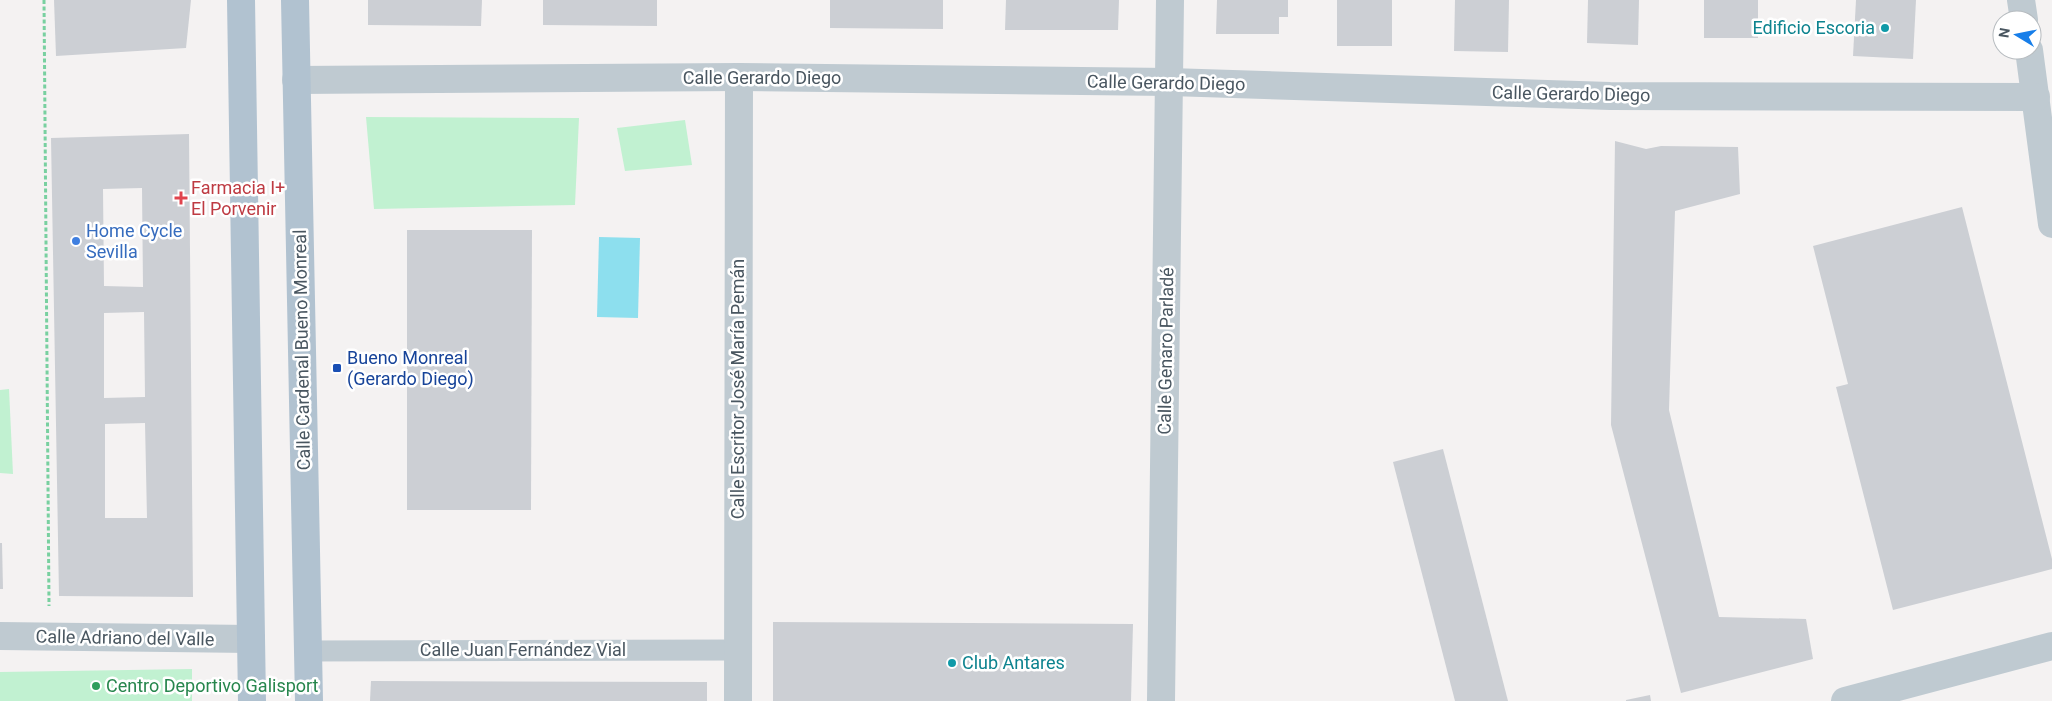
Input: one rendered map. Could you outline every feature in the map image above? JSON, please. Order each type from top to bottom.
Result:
[{"type":"main road","points":[[241,0],[252,701]]},
{"type":"main road","name":"Calle Cardenal Bueno Monreal","points":[[295,0],[309,701]]},
{"type":"street","name":"Calle Genaro Parladé","points":[[1161,701],[1170,0]]},
{"type":"street","points":[[2030,60],[2052,224]]},
{"type":"street","name":"Calle Gerardo Diego","points":[[296,80],[738,77],[1170,82],[1610,96],[2036,97]]},
{"type":"street","name":"Calle Escritor José María Pemán","points":[[738,77],[738,701]]},
{"type":"street","name":"Calle Adriano del Valle","points":[[0,636],[251,639]]},
{"type":"street","points":[[1845,701],[2052,646]]},
{"type":"street","name":"Calle Juan Fernández Vial","points":[[308,651],[738,650]]},
{"type":"path","points":[[44,0],[50,637]]},
{"type":"green space","points":[[366,117],[579,118],[575,205],[374,209]]},
{"type":"green space","points":[[685,120],[692,165],[625,171],[617,128]]},
{"type":"green space","points":[[9,389],[13,474],[0,473],[0,390]]},
{"type":"green space","name":"Centro Deportivo Galisport","points":[[192,669],[192,701],[0,701],[0,672]]},
{"type":"water","points":[[599,237],[640,238],[638,318],[597,317]]},
{"type":"building","points":[[54,0],[191,0],[186,48],[56,56]]},
{"type":"building","points":[[368,0],[482,0],[481,26],[368,25]]},
{"type":"building","points":[[543,0],[657,0],[657,26],[543,25]]},
{"type":"building","points":[[830,0],[943,0],[943,29],[830,28]]},
{"type":"building","points":[[1006,0],[1119,0],[1118,30],[1005,30]]},
{"type":"building","points":[[1217,0],[1288,0],[1288,17],[1279,17],[1279,34],[1216,34]]},
{"type":"building","points":[[1337,0],[1392,0],[1392,46],[1337,46]]},
{"type":"building","points":[[1455,0],[1509,0],[1508,52],[1454,51]]},
{"type":"building","points":[[1588,0],[1639,0],[1638,45],[1587,43]]},
{"type":"building","points":[[1704,0],[1758,0],[1758,38],[1704,38]]},
{"type":"building","name":"Edificio Escoria","points":[[1856,0],[1916,0],[1913,59],[1853,56]]},
{"type":"building","points":[[189,134],[193,597],[59,596],[51,138]],"holes":[[[142,188],[143,287],[104,286],[103,189]],[[144,312],[145,397],[104,398],[104,313]],[[145,423],[147,518],[105,518],[105,424]]]},
{"type":"building","points":[[1615,141],[1646,149],[1661,146],[1738,147],[1740,194],[1675,211],[1669,410],[1719,617],[1806,619],[1813,659],[1681,693],[1611,425]]},
{"type":"building","points":[[1962,207],[2052,559],[2052,569],[1893,610],[1836,387],[1848,384],[1813,246]]},
{"type":"building","points":[[407,230],[532,230],[531,510],[407,510]]},
{"type":"building","points":[[1443,449],[1508,701],[1455,701],[1393,462]]},
{"type":"building","points":[[0,543],[2,543],[3,589],[0,589]]},
{"type":"building","name":"Club Antares","points":[[773,622],[1133,624],[1131,701],[773,701]]},
{"type":"building","points":[[371,681],[707,682],[707,701],[370,701]]},
{"type":"building","points":[[1650,695],[1651,701],[1626,701],[1626,700]]},
{"type":"place","name":"Edificio Escoria","points":[[1885,28]]},
{"type":"place","name":"Farmacia I+ El Porvenir","points":[[181,198]]},
{"type":"place","name":"Home Cycle Sevilla","points":[[76,241]]},
{"type":"place","name":"Bueno Monreal (Gerardo Diego)","points":[[337,368]]},
{"type":"place","name":"Club Antares","points":[[952,663]]},
{"type":"place","name":"Centro Deportivo Galisport","points":[[96,686]]}]
